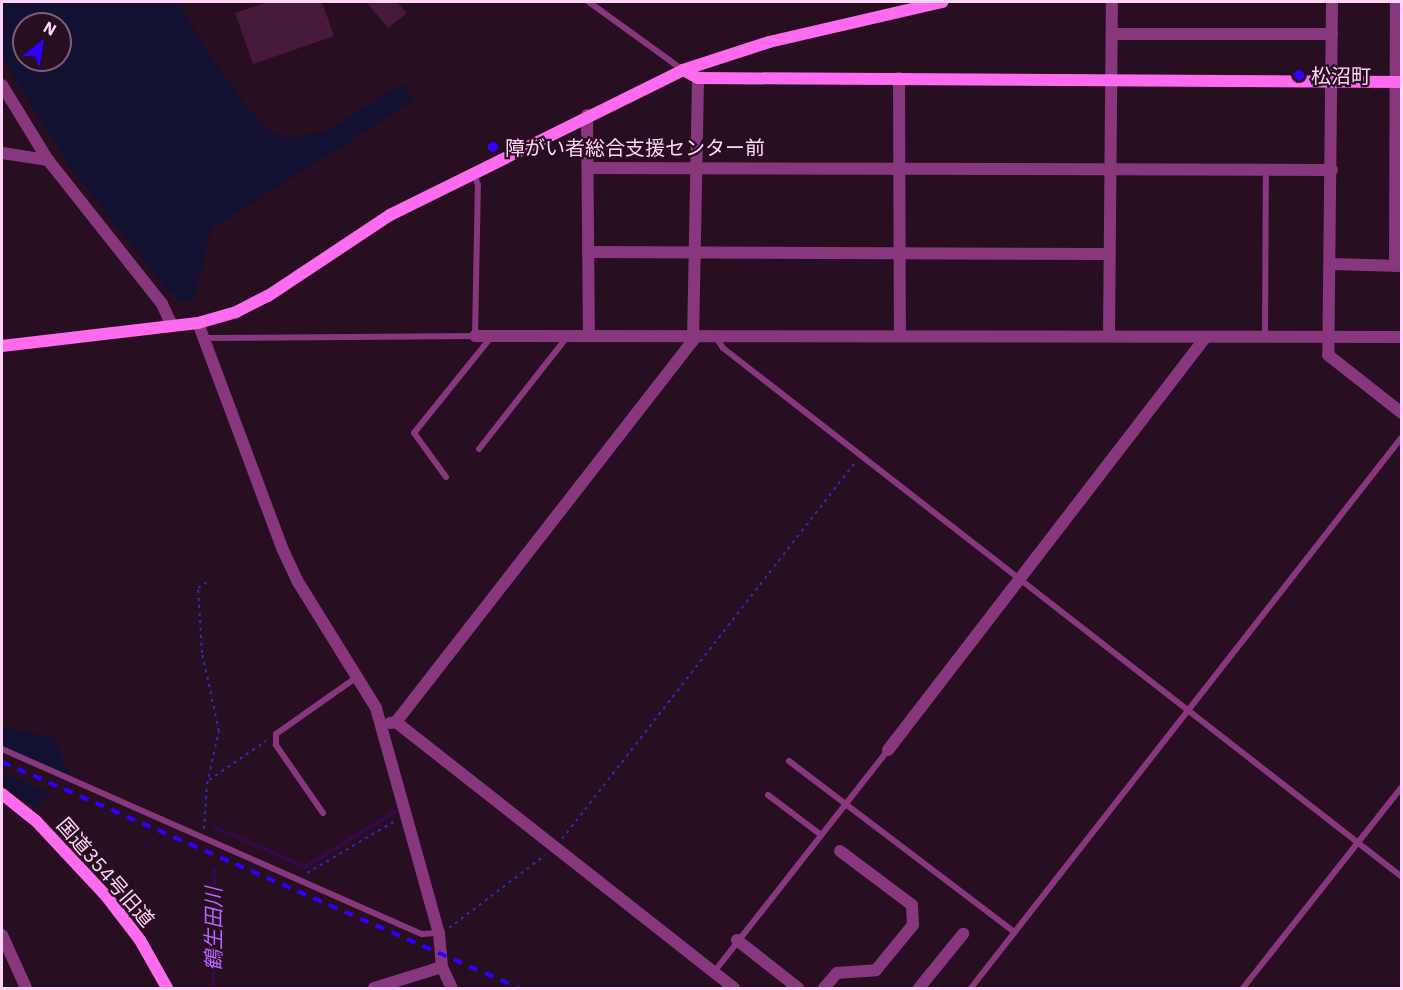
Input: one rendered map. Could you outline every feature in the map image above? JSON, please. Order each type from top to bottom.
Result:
[{"type":"street","points":[[2,346],[198,323],[254,304],[365,230],[473,171],[683,70],[760,45],[942,2]]},
{"type":"street","points":[[1109,335],[1112,2]]},
{"type":"street","points":[[1332,2],[1331,337],[1328,355],[1401,413]]},
{"type":"street","points":[[1331,264],[1398,266],[1400,82],[1396,2]]},
{"type":"street","points":[[1112,33],[1332,34]]},
{"type":"street","points":[[683,70],[698,78],[1400,82]]},
{"type":"street","points":[[382,725],[396,722],[695,336],[698,78]]},
{"type":"street","points":[[899,78],[900,336]]},
{"type":"street","points":[[2,85],[48,160],[162,304],[172,325]]},
{"type":"street","points":[[587,115],[590,168],[589,336]]},
{"type":"street","points":[[2,153],[48,160]]},
{"type":"street","points":[[590,168],[1332,170]]},
{"type":"street","points":[[588,252],[1109,254]]},
{"type":"street","points":[[198,323],[283,550],[298,582],[358,677],[382,725],[439,933],[442,967],[452,988]]},
{"type":"street","points":[[475,336],[1401,337]]},
{"type":"street","points":[[888,750],[1205,338]]},
{"type":"street","points":[[396,722],[554,849],[734,988]]},
{"type":"street","name":"国道354号旧道","points":[[2,794],[43,828],[107,897],[140,940],[167,988]]},
{"type":"street","points":[[824,988],[837,973],[876,970],[913,925],[912,905],[840,851]]},
{"type":"street","points":[[919,988],[963,934]]},
{"type":"street","points":[[2,935],[26,988]]},
{"type":"street","points":[[737,940],[798,988]]},
{"type":"street","points":[[374,988],[442,967]]},
{"type":"lane","points":[[590,2],[683,70]]},
{"type":"lane","points":[[1265,337],[1266,170]]},
{"type":"lane","points":[[204,339],[475,336],[478,185],[473,171]]},
{"type":"lane","points":[[714,335],[723,348],[1401,877]]},
{"type":"lane","points":[[446,477],[414,433],[493,336]]},
{"type":"lane","points":[[479,449],[567,336]]},
{"type":"lane","points":[[970,988],[1189,711],[1401,437]]},
{"type":"lane","points":[[323,813],[276,745],[276,734],[358,677]]},
{"type":"lane","points":[[2,748],[422,934],[439,933]]},
{"type":"lane","points":[[714,972],[888,750]]},
{"type":"lane","points":[[789,761],[1014,932]]},
{"type":"lane","points":[[1243,988],[1401,787]]},
{"type":"lane","points":[[768,795],[820,834]]},
{"type":"path","points":[[439,933],[554,849],[860,455]]},
{"type":"path","points":[[204,838],[208,780],[219,731],[202,653],[198,588],[207,582]]},
{"type":"path","points":[[208,780],[276,734]]},
{"type":"path","points":[[302,880],[306,873],[406,816]]},
{"type":"shaded area","points":[[2,2],[179,2],[206,50],[245,104],[268,131],[290,138],[326,131],[403,84],[414,100],[211,229],[194,299],[183,303],[165,287],[71,168],[2,58]]},
{"type":"shaded area","points":[[2,727],[54,738],[70,775],[2,746]]},
{"type":"shaded area","points":[[2,771],[50,793],[36,808],[2,784]]},
{"type":"building","points":[[269,2],[322,2],[334,36],[253,64],[235,13]]},
{"type":"building","points":[[366,2],[397,2],[407,13],[388,28]]},
{"type":"waterway","name":"鶴生田川","points":[[214,827],[305,867],[396,811]]},
{"type":"waterway","name":"鶴生田川","points":[[213,988],[214,870]]},
{"type":"railway","points":[[2,762],[519,988]]},
{"type":"place","name":"松沼町","points":[[1299,75]]},
{"type":"place","name":"障がい者総合支援センター前","points":[[493,147]]}]
